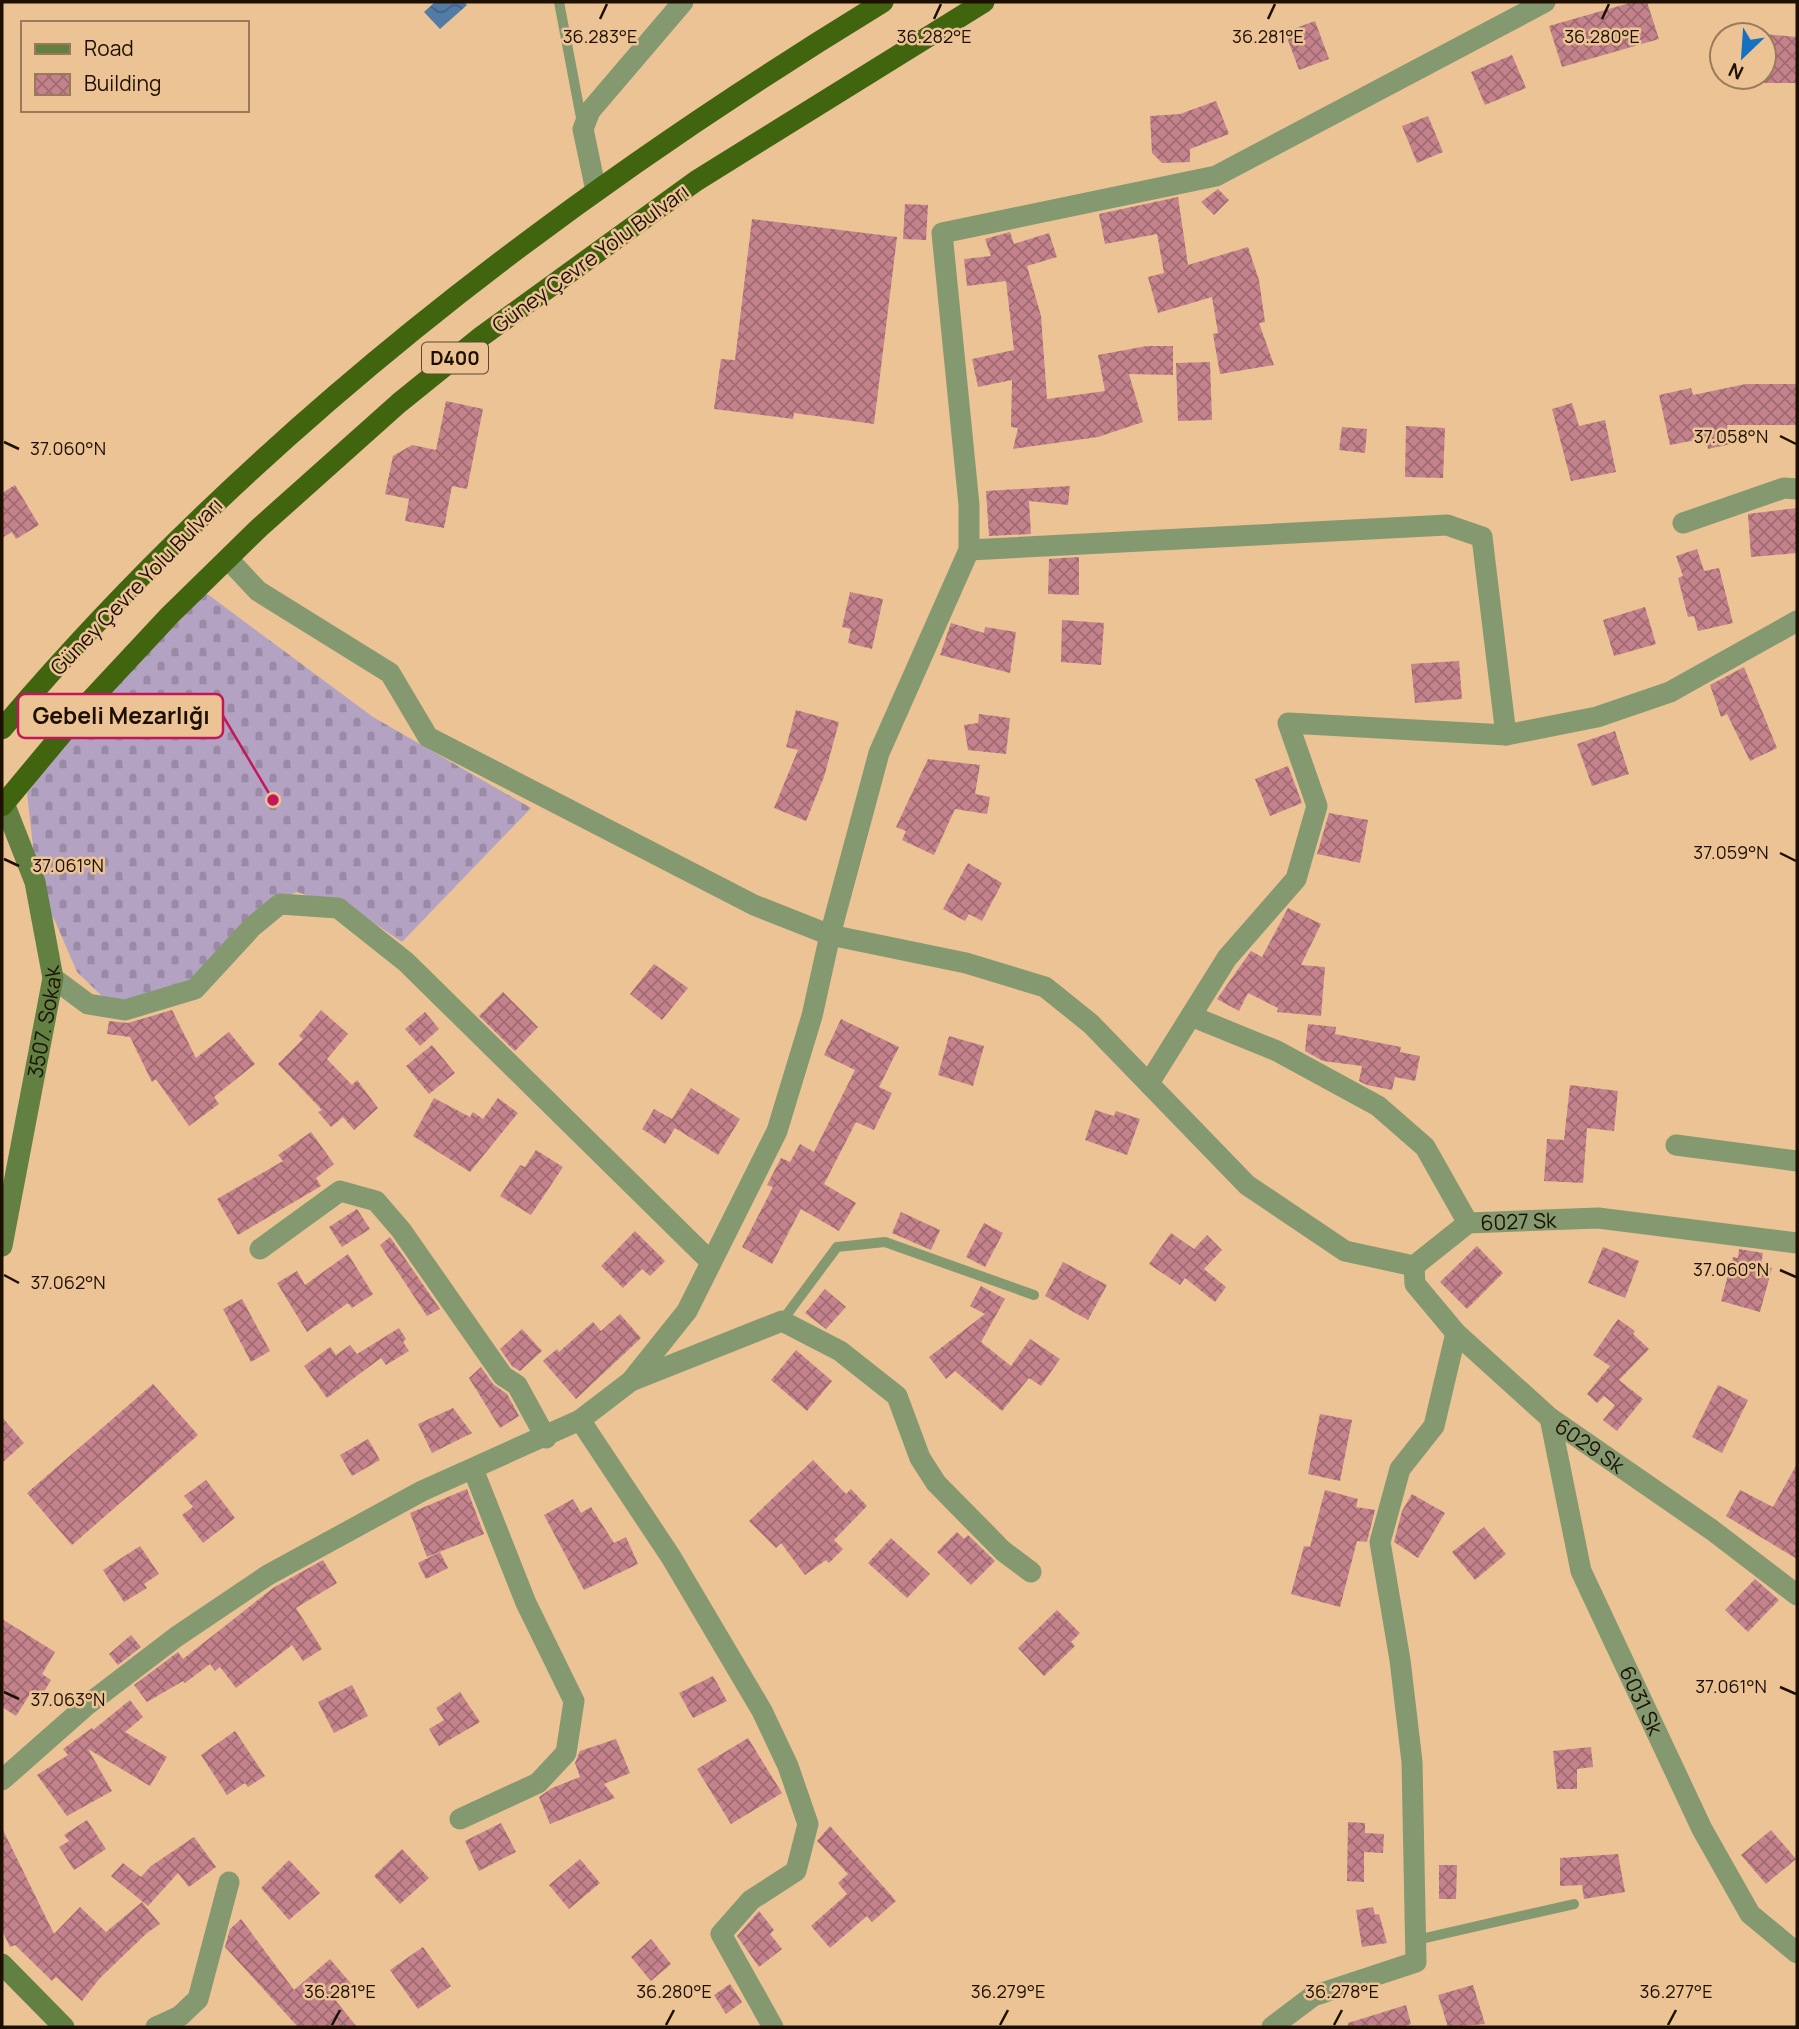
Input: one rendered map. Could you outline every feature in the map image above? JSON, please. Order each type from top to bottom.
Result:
[{"type":"highway","name":"Güney Çevre Yolu Bulvarı","points":[[2,729],[88,632],[241,478],[460,292],[596,191],[757,80],[883,2]]},
{"type":"highway","name":"Güney Çevre Yolu Bulvarı","points":[[3,804],[87,704],[170,615],[399,403],[482,336],[696,181],[984,2]]},
{"type":"main road","name":"3507. Sokak","points":[[2,1247],[53,978],[35,882],[3,804]]},
{"type":"main road","points":[[2,1964],[64,2027]]},
{"type":"street","points":[[596,191],[583,129],[590,111],[683,2]]},
{"type":"street","points":[[2,1780],[87,1705],[156,1652],[268,1575],[422,1491],[580,1420],[631,1381],[687,1311],[778,1132],[812,1016],[830,935],[879,753],[969,550],[969,505],[942,233],[1216,176],[1545,2]]},
{"type":"street","points":[[1683,523],[1784,488],[1797,489]]},
{"type":"street","points":[[969,550],[1447,525],[1482,537],[1506,735]]},
{"type":"street","points":[[228,559],[258,591],[390,673],[428,737],[754,905],[830,935],[966,963],[1045,986],[1091,1024],[1247,1185],[1345,1251],[1414,1266]]},
{"type":"street","points":[[1149,1083],[1227,958],[1296,879],[1317,806],[1288,723],[1506,735],[1598,718],[1670,692],[1797,621]]},
{"type":"street","points":[[53,978],[88,1004],[125,1010],[195,989],[252,927],[280,904],[338,908],[406,962],[711,1262]]},
{"type":"street","points":[[1191,1016],[1277,1051],[1378,1106],[1425,1147],[1468,1223]]},
{"type":"street","points":[[1676,1145],[1797,1161]]},
{"type":"street","points":[[260,1249],[340,1191],[376,1200],[401,1230],[503,1376],[517,1385],[545,1438]]},
{"type":"street","name":"6027 Sk","points":[[1414,1266],[1468,1223],[1598,1218],[1797,1243]]},
{"type":"street","name":"6029 Sk","points":[[1414,1266],[1415,1284],[1456,1333],[1550,1418],[1712,1530],[1797,1595]]},
{"type":"street","points":[[631,1381],[782,1321],[840,1351],[897,1396],[920,1458],[936,1483],[1003,1551],[1031,1572]]},
{"type":"street","points":[[1272,2027],[1312,1996],[1416,1962],[1412,1762],[1400,1660],[1380,1542],[1400,1469],[1434,1426],[1456,1333]]},
{"type":"street","name":"6031 Sk","points":[[1550,1418],[1581,1571],[1702,1829],[1750,1914],[1797,1953]]},
{"type":"street","points":[[580,1420],[671,1557],[762,1711],[788,1766],[808,1824],[796,1871],[751,1900],[722,1934],[773,2027]]},
{"type":"street","points":[[460,1819],[538,1783],[566,1753],[574,1701],[526,1603],[473,1469]]},
{"type":"street","points":[[156,2027],[180,2016],[198,1999],[229,1882]]},
{"type":"lane","points":[[559,2],[583,129]]},
{"type":"lane","points":[[782,1321],[837,1247],[885,1242],[1034,1295]]},
{"type":"lane","points":[[1416,1940],[1574,1904]]},
{"type":"green space","points":[[206,593],[373,717],[531,808],[402,942],[355,910],[297,892],[273,901],[223,962],[147,1009],[104,998],[77,972],[55,921],[38,891],[27,793],[67,737]]},
{"type":"water","points":[[435,2],[464,2],[467,5],[440,29],[424,12]]},
{"type":"building","points":[[1633,2],[1647,2],[1659,39],[1562,67],[1549,26]]},
{"type":"building","points":[[1315,21],[1329,59],[1299,70],[1285,32]]},
{"type":"building","points":[[1778,35],[1797,37],[1797,83],[1778,83]]},
{"type":"building","points":[[1512,55],[1526,88],[1485,105],[1471,72]]},
{"type":"building","points":[[1216,101],[1229,134],[1190,149],[1190,162],[1162,163],[1152,153],[1150,116],[1180,114]]},
{"type":"building","points":[[1428,116],[1443,152],[1417,163],[1402,126]]},
{"type":"building","points":[[1218,189],[1229,200],[1214,215],[1201,202]]},
{"type":"building","points":[[1178,197],[1188,265],[1248,247],[1259,280],[1265,322],[1259,323],[1274,365],[1220,374],[1213,334],[1218,333],[1212,297],[1158,313],[1148,277],[1164,273],[1157,234],[1105,244],[1099,214]]},
{"type":"building","points":[[905,204],[928,205],[926,240],[903,239]]},
{"type":"building","points":[[752,219],[897,237],[874,424],[794,413],[793,419],[714,409],[721,359],[735,360]]},
{"type":"building","points":[[1010,232],[1014,244],[1049,233],[1057,257],[1027,266],[1041,316],[1047,399],[1105,391],[1098,355],[1147,346],[1173,346],[1173,375],[1129,374],[1143,422],[1098,437],[1013,449],[1018,428],[1011,427],[1012,380],[978,387],[972,359],[1014,350],[1006,281],[967,286],[964,259],[991,256],[985,239]]},
{"type":"building","points":[[1210,362],[1212,420],[1178,421],[1176,363]]},
{"type":"building","points":[[1746,384],[1797,384],[1797,425],[1727,425],[1731,444],[1708,449],[1706,438],[1670,445],[1659,395],[1691,388],[1693,395]]},
{"type":"building","points":[[446,401],[483,409],[467,489],[452,486],[444,528],[405,521],[409,499],[385,494],[393,456],[412,445],[436,450]]},
{"type":"building","points":[[1572,403],[1579,426],[1605,420],[1616,472],[1571,481],[1552,409]]},
{"type":"building","points":[[1406,426],[1445,428],[1443,478],[1405,477]]},
{"type":"building","points":[[1342,427],[1367,429],[1365,453],[1339,450]]},
{"type":"building","points":[[15,485],[39,525],[16,539],[12,532],[2,538],[2,493]]},
{"type":"building","points":[[1070,486],[1068,505],[1029,501],[1031,534],[989,536],[986,491]]},
{"type":"building","points":[[1797,508],[1797,553],[1751,557],[1748,514]]},
{"type":"building","points":[[1697,549],[1704,571],[1719,568],[1733,623],[1698,631],[1694,616],[1688,617],[1678,578],[1683,576],[1676,556]]},
{"type":"building","points":[[1079,557],[1079,595],[1048,594],[1049,559]]},
{"type":"building","points":[[850,592],[883,599],[872,649],[848,643],[851,629],[842,627]]},
{"type":"building","points":[[1645,607],[1656,644],[1614,656],[1603,620]]},
{"type":"building","points":[[1062,620],[1104,623],[1101,665],[1061,662]]},
{"type":"building","points":[[951,623],[984,633],[985,627],[1016,632],[1010,673],[940,655]]},
{"type":"building","points":[[1459,661],[1462,699],[1415,703],[1411,664]]},
{"type":"building","points":[[1744,667],[1777,748],[1750,761],[1727,714],[1721,717],[1710,685]]},
{"type":"building","points":[[796,710],[839,722],[824,777],[806,821],[774,808],[798,750],[786,747]]},
{"type":"building","points":[[979,714],[1010,718],[1006,754],[968,750],[964,725],[978,723]]},
{"type":"building","points":[[1615,731],[1629,774],[1592,786],[1577,744]]},
{"type":"building","points":[[928,759],[980,765],[975,794],[990,797],[987,814],[955,809],[934,855],[902,840],[906,831],[896,827]]},
{"type":"building","points":[[1288,766],[1302,803],[1270,816],[1255,779]]},
{"type":"building","points":[[1329,813],[1368,820],[1360,863],[1317,854]]},
{"type":"building","points":[[968,863],[1002,883],[982,921],[969,914],[965,921],[943,909]]},
{"type":"building","points":[[1288,908],[1321,924],[1301,965],[1325,967],[1321,1016],[1277,1012],[1278,1008],[1248,993],[1239,1011],[1217,999],[1251,951],[1262,957]]},
{"type":"building","points":[[654,964],[688,988],[662,1020],[630,994]]},
{"type":"building","points":[[503,992],[538,1027],[515,1051],[479,1016]]},
{"type":"building","points":[[172,1010],[196,1058],[229,1032],[255,1064],[214,1097],[219,1104],[189,1126],[156,1079],[152,1082],[130,1037],[107,1034],[109,1021],[128,1023]]},
{"type":"building","points":[[321,1010],[348,1034],[327,1059],[352,1085],[357,1080],[378,1108],[354,1130],[343,1117],[331,1127],[318,1112],[322,1110],[278,1064],[303,1039],[299,1036]]},
{"type":"building","points":[[425,1012],[439,1029],[420,1046],[405,1029]]},
{"type":"building","points":[[841,1019],[899,1047],[879,1087],[892,1093],[874,1130],[856,1122],[824,1184],[856,1203],[839,1231],[801,1209],[772,1264],[742,1247],[773,1187],[767,1185],[781,1158],[790,1162],[800,1144],[814,1152],[855,1070],[824,1055]]},
{"type":"building","points":[[1308,1024],[1336,1027],[1335,1034],[1401,1047],[1400,1052],[1420,1056],[1415,1081],[1395,1077],[1392,1090],[1359,1081],[1362,1066],[1323,1061],[1305,1051]]},
{"type":"building","points":[[949,1036],[984,1046],[973,1086],[938,1075]]},
{"type":"building","points":[[432,1045],[455,1073],[429,1094],[406,1066]]},
{"type":"building","points":[[1570,1085],[1618,1091],[1614,1131],[1587,1128],[1583,1183],[1544,1181],[1547,1139],[1564,1140]]},
{"type":"building","points":[[691,1088],[740,1119],[718,1155],[675,1128],[665,1144],[642,1129],[654,1109],[672,1119]]},
{"type":"building","points":[[434,1098],[470,1117],[473,1112],[483,1119],[498,1098],[518,1113],[470,1172],[413,1136]]},
{"type":"building","points":[[1095,1110],[1114,1116],[1116,1111],[1140,1119],[1127,1155],[1085,1140]]},
{"type":"building","points":[[311,1132],[334,1164],[316,1178],[321,1186],[238,1235],[217,1199],[283,1161],[278,1155]]},
{"type":"building","points":[[536,1150],[563,1167],[531,1215],[500,1196],[520,1165],[525,1167]]},
{"type":"building","points":[[357,1209],[370,1229],[342,1247],[329,1227]]},
{"type":"building","points":[[901,1212],[940,1230],[931,1250],[892,1233]]},
{"type":"building","points":[[984,1223],[1003,1233],[985,1267],[966,1257]]},
{"type":"building","points":[[635,1231],[665,1261],[650,1276],[642,1269],[623,1288],[601,1266]]},
{"type":"building","points":[[1171,1233],[1194,1249],[1207,1235],[1222,1250],[1204,1269],[1226,1287],[1215,1302],[1185,1278],[1180,1285],[1149,1264]]},
{"type":"building","points":[[390,1237],[440,1309],[427,1316],[380,1245]]},
{"type":"building","points":[[1477,1246],[1503,1273],[1467,1309],[1440,1282]]},
{"type":"building","points":[[1603,1247],[1639,1261],[1625,1298],[1588,1283]]},
{"type":"building","points":[[1739,1249],[1763,1253],[1761,1265],[1772,1268],[1760,1312],[1721,1301],[1733,1257],[1738,1258]]},
{"type":"building","points":[[348,1254],[373,1294],[352,1308],[348,1303],[307,1332],[277,1283],[297,1271],[305,1285]]},
{"type":"building","points":[[1063,1262],[1107,1285],[1088,1320],[1045,1296]]},
{"type":"building","points":[[981,1286],[1005,1299],[981,1342],[1011,1366],[1030,1339],[1060,1359],[1041,1386],[1029,1378],[1002,1411],[955,1371],[946,1379],[929,1357],[985,1314],[970,1306]]},
{"type":"building","points":[[825,1289],[846,1307],[826,1329],[805,1313]]},
{"type":"building","points":[[242,1299],[270,1351],[251,1362],[223,1309]]},
{"type":"building","points":[[620,1314],[641,1338],[576,1399],[543,1361],[557,1349],[559,1352],[593,1322],[601,1331]]},
{"type":"building","points":[[1618,1319],[1635,1331],[1633,1334],[1649,1349],[1619,1380],[1643,1399],[1617,1431],[1603,1420],[1615,1405],[1604,1396],[1597,1403],[1587,1394],[1610,1366],[1593,1355]]},
{"type":"building","points":[[399,1328],[409,1351],[386,1365],[381,1358],[327,1398],[304,1366],[330,1347],[336,1355],[350,1345],[357,1354]]},
{"type":"building","points":[[522,1329],[542,1351],[520,1371],[512,1366],[500,1349]]},
{"type":"building","points":[[796,1350],[832,1381],[807,1411],[771,1380]]},
{"type":"building","points":[[481,1367],[493,1384],[507,1394],[519,1416],[500,1428],[469,1378]]},
{"type":"building","points":[[153,1384],[198,1435],[72,1545],[27,1493]]},
{"type":"building","points":[[1718,1385],[1748,1400],[1722,1453],[1692,1437]]},
{"type":"building","points":[[453,1408],[472,1433],[432,1453],[418,1424]]},
{"type":"building","points":[[1320,1414],[1352,1420],[1340,1481],[1308,1474]]},
{"type":"building","points":[[2,1417],[24,1443],[2,1463]]},
{"type":"building","points":[[368,1439],[380,1460],[352,1476],[340,1455]]},
{"type":"building","points":[[813,1460],[846,1494],[851,1489],[867,1506],[834,1540],[843,1549],[829,1563],[826,1560],[805,1575],[781,1543],[776,1548],[749,1521]]},
{"type":"building","points":[[1797,1464],[1797,1559],[1726,1516],[1740,1490],[1773,1507]]},
{"type":"building","points":[[206,1480],[235,1518],[203,1543],[182,1515],[193,1507],[184,1496]]},
{"type":"building","points":[[467,1489],[484,1534],[427,1557],[410,1513]]},
{"type":"building","points":[[1325,1490],[1358,1499],[1356,1507],[1375,1510],[1367,1542],[1357,1541],[1340,1607],[1291,1594],[1304,1546],[1310,1547]]},
{"type":"building","points":[[1412,1494],[1445,1513],[1418,1558],[1394,1542],[1402,1511]]},
{"type":"building","points":[[573,1499],[581,1513],[591,1507],[614,1543],[626,1537],[638,1564],[584,1590],[544,1515]]},
{"type":"building","points":[[1484,1527],[1506,1554],[1475,1580],[1452,1552]]},
{"type":"building","points":[[957,1532],[964,1539],[968,1535],[995,1561],[971,1585],[937,1552]]},
{"type":"building","points":[[891,1538],[930,1574],[907,1598],[868,1563]]},
{"type":"building","points":[[140,1546],[159,1574],[144,1584],[147,1588],[124,1602],[103,1570]]},
{"type":"building","points":[[440,1552],[448,1568],[426,1579],[418,1563]]},
{"type":"building","points":[[323,1560],[337,1583],[296,1608],[322,1649],[303,1661],[292,1645],[236,1688],[220,1667],[215,1671],[210,1664],[185,1683],[183,1681],[147,1702],[134,1685],[178,1652],[183,1659],[273,1588]]},
{"type":"building","points":[[1755,1579],[1779,1600],[1748,1632],[1725,1610]]},
{"type":"building","points":[[1057,1610],[1080,1633],[1071,1642],[1075,1646],[1044,1676],[1018,1648]]},
{"type":"building","points":[[2,1619],[55,1652],[42,1674],[51,1680],[39,1700],[30,1694],[16,1716],[2,1707]]},
{"type":"building","points":[[131,1635],[141,1647],[118,1665],[109,1654]]},
{"type":"building","points":[[713,1676],[727,1701],[693,1718],[679,1693]]},
{"type":"building","points":[[352,1685],[368,1716],[334,1733],[318,1702]]},
{"type":"building","points":[[460,1692],[480,1722],[439,1746],[429,1729],[444,1720],[436,1708]]},
{"type":"building","points":[[130,1700],[143,1717],[125,1732],[167,1757],[150,1786],[88,1749],[112,1791],[67,1816],[37,1775],[68,1755],[63,1749],[92,1728],[93,1730]]},
{"type":"building","points":[[235,1731],[265,1776],[248,1787],[245,1783],[227,1795],[201,1755]]},
{"type":"building","points":[[748,1738],[782,1793],[731,1824],[697,1769]]},
{"type":"building","points":[[616,1739],[630,1773],[604,1784],[615,1798],[550,1824],[539,1797],[552,1788],[580,1777],[575,1763],[580,1751]]},
{"type":"building","points":[[1591,1747],[1593,1767],[1577,1769],[1577,1789],[1557,1789],[1553,1751]]},
{"type":"building","points":[[87,1820],[106,1849],[74,1870],[59,1847],[69,1841],[64,1835]]},
{"type":"building","points":[[1348,1822],[1365,1823],[1365,1833],[1384,1834],[1383,1853],[1364,1852],[1364,1882],[1347,1881]]},
{"type":"building","points":[[501,1823],[516,1852],[479,1871],[465,1841]]},
{"type":"building","points":[[830,1826],[896,1901],[872,1922],[867,1916],[830,1948],[811,1926],[847,1894],[838,1883],[848,1874],[817,1841]]},
{"type":"building","points":[[2,1828],[54,1934],[80,1907],[106,1932],[142,1902],[160,1924],[100,1978],[82,2001],[56,1977],[52,1981],[15,1945],[10,1947],[2,1930]]},
{"type":"building","points":[[1771,1830],[1796,1859],[1766,1884],[1741,1855]]},
{"type":"building","points":[[194,1837],[216,1867],[189,1887],[178,1873],[148,1906],[111,1876],[123,1863],[141,1877],[151,1866]]},
{"type":"building","points":[[402,1849],[429,1878],[400,1904],[374,1876]]},
{"type":"building","points":[[1618,1854],[1625,1892],[1584,1899],[1582,1885],[1560,1886],[1560,1858]]},
{"type":"building","points":[[580,1859],[600,1883],[569,1909],[549,1885]]},
{"type":"building","points":[[289,1860],[320,1893],[289,1920],[261,1888]]},
{"type":"building","points":[[1439,1865],[1457,1865],[1456,1899],[1439,1899]]},
{"type":"building","points":[[1373,1907],[1375,1915],[1379,1914],[1387,1943],[1362,1947],[1356,1910]]},
{"type":"building","points":[[759,1911],[774,1930],[770,1934],[782,1949],[759,1967],[737,1936]]},
{"type":"building","points":[[241,1919],[294,1990],[330,1959],[353,1986],[336,2001],[357,2027],[298,2027],[225,1947],[230,1929]]},
{"type":"building","points":[[651,1939],[671,1964],[651,1981],[631,1957]]},
{"type":"building","points":[[423,1947],[451,1986],[418,2009],[390,1970]]},
{"type":"building","points":[[730,1984],[742,2002],[726,2014],[714,1995]]},
{"type":"building","points":[[1473,1985],[1485,2024],[1448,2027],[1438,1995]]},
{"type":"building","points":[[1406,2005],[1411,2024],[1401,2027],[1348,2027],[1348,2023]]},
{"type":"place","name":"Gebeli Mezarlığı","points":[[273,800]]}]
